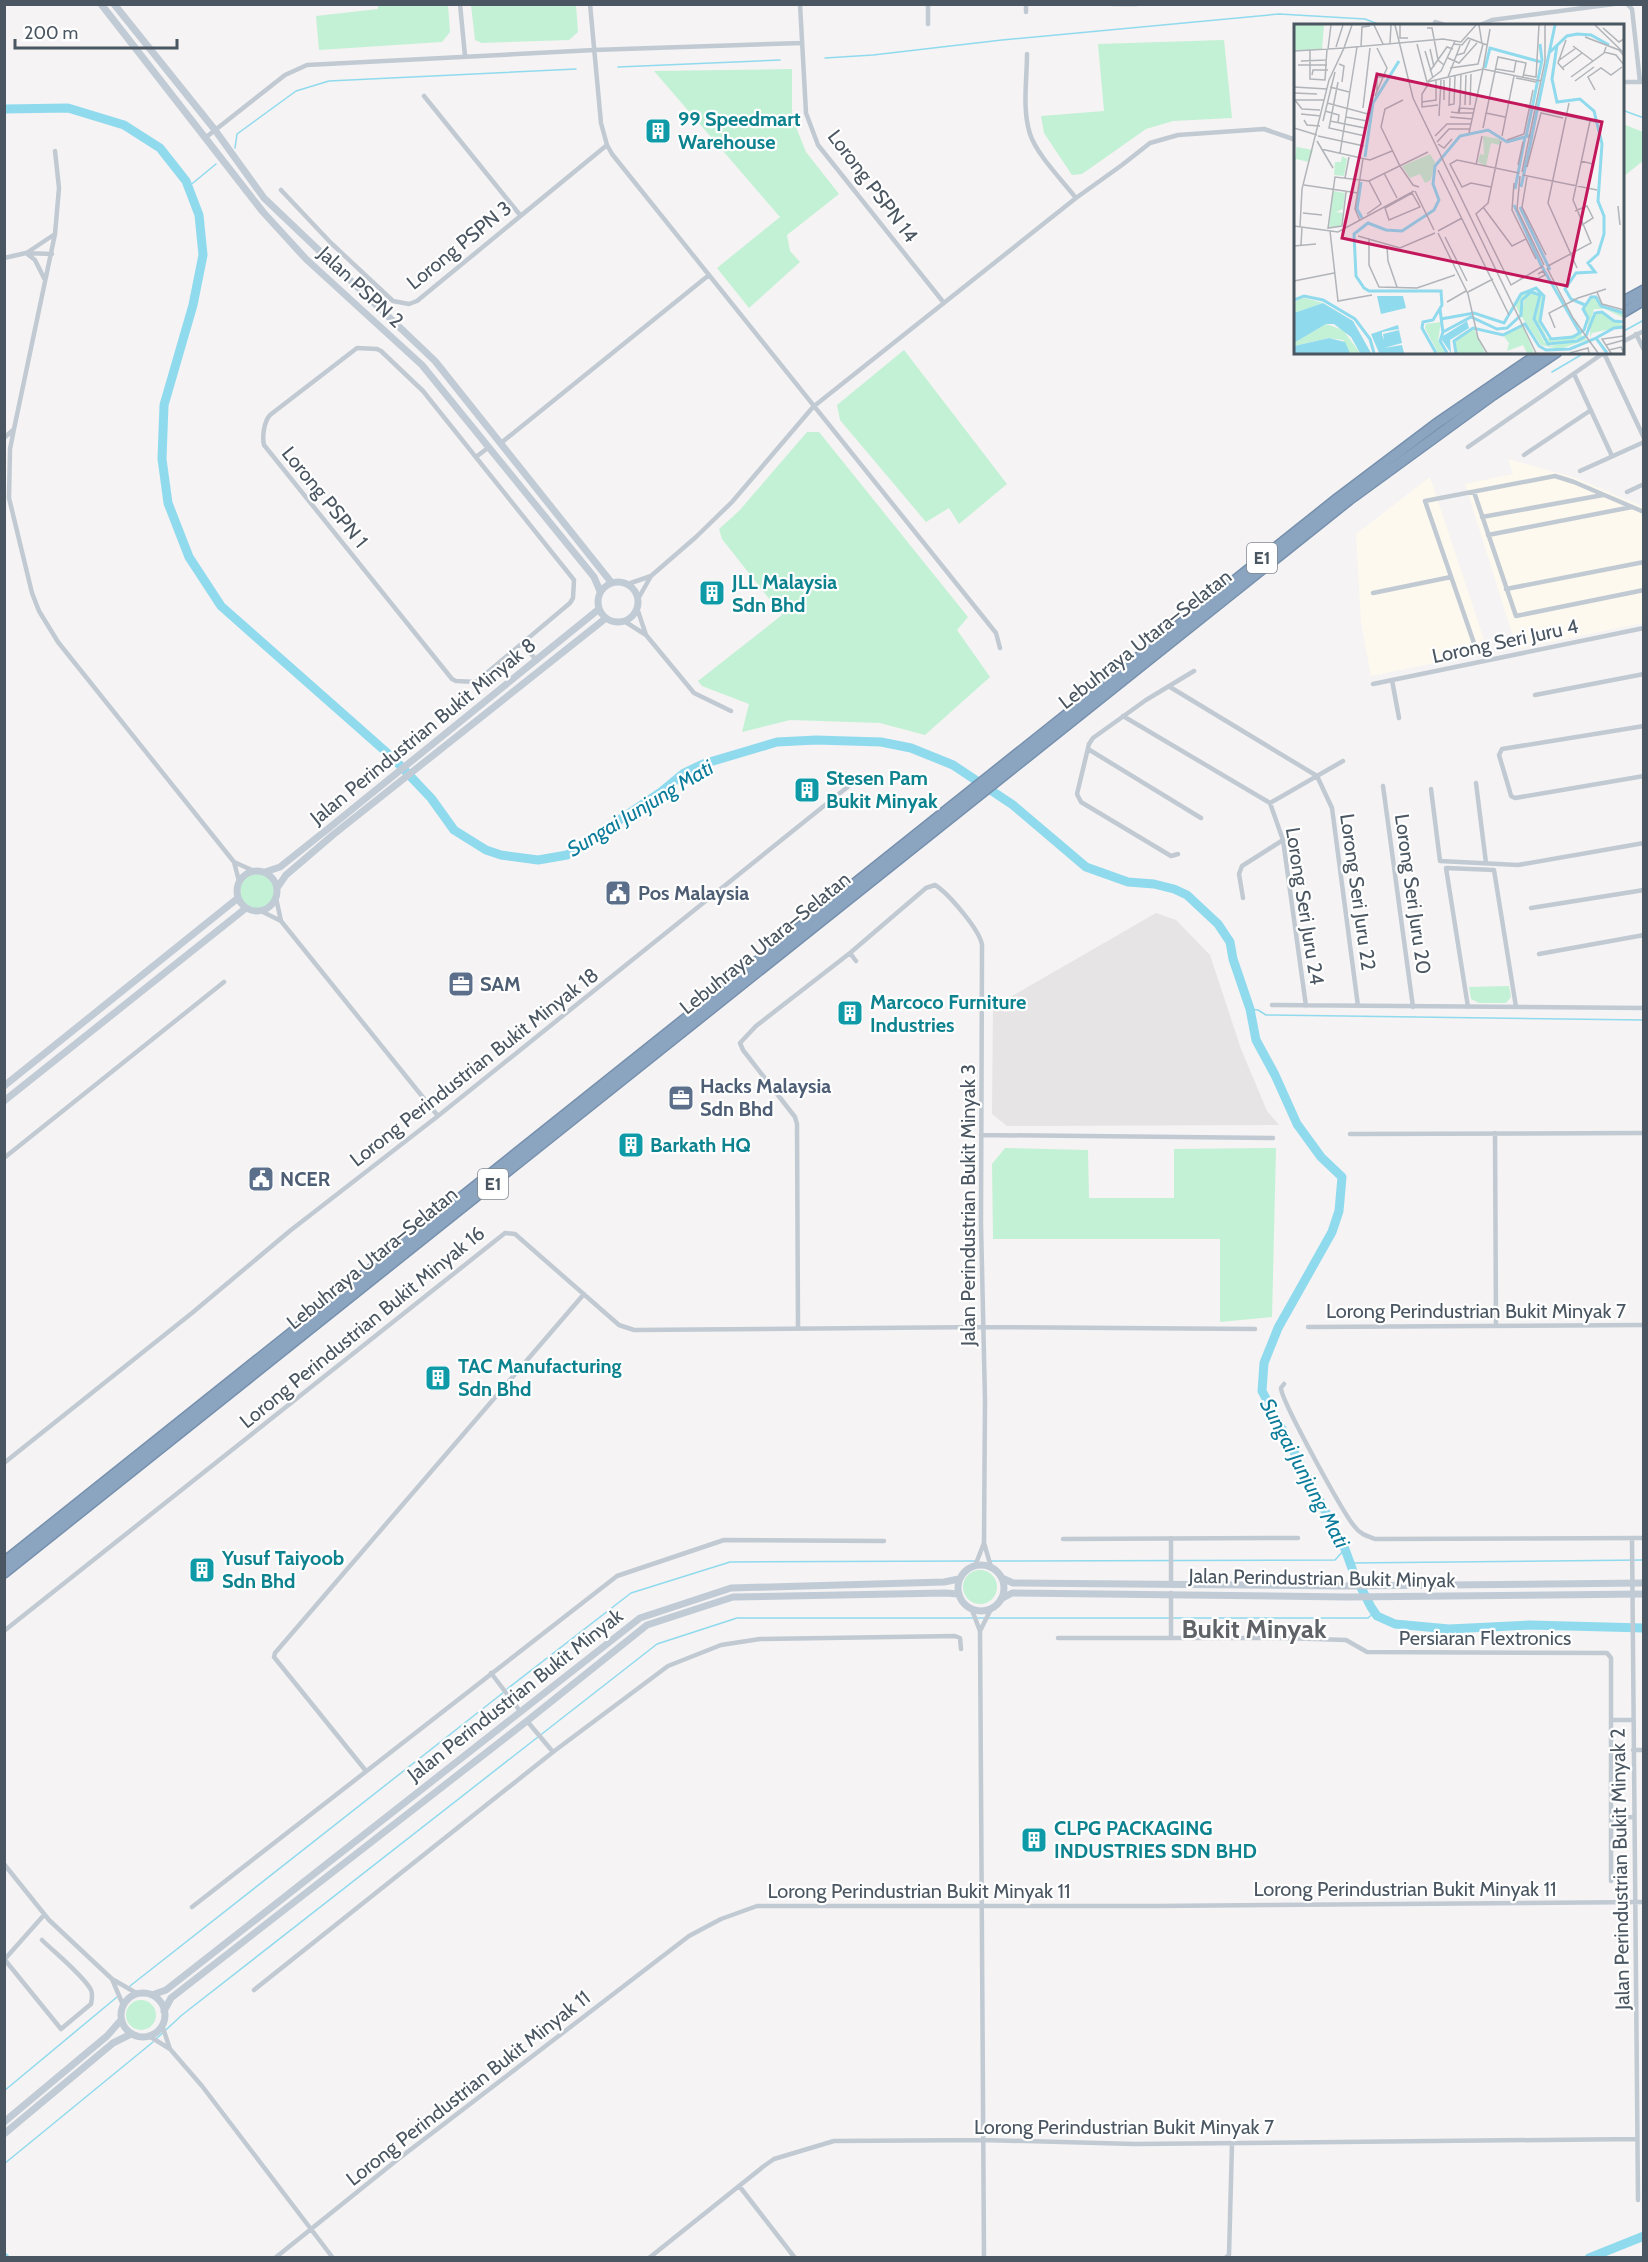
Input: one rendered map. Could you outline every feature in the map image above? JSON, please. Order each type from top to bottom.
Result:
[{"type":"highway","points":[[1624,301],[1644,290]]},
{"type":"highway","points":[[1624,312],[1644,300]]},
{"type":"highway","name":"Lebuhraya Utara–Selatan","points":[[994,776],[1352,487],[1444,418],[1538,354]]},
{"type":"highway","name":"Lebuhraya Utara–Selatan","points":[[4,1562],[994,776],[1349,500],[1493,395],[1554,354]]},
{"type":"highway","name":"Lebuhraya Utara–Selatan","points":[[4,1573],[975,791]]},
{"type":"main road","name":"Jalan PSPN 2","points":[[101,4],[263,212],[306,258],[422,365],[594,577],[600,591]]},
{"type":"main road","name":"Jalan PSPN 2","points":[[114,4],[214,130],[264,198],[435,361],[601,572],[612,582]]},
{"type":"main road","points":[[612,582],[628,584],[638,599],[637,608],[630,618],[624,621],[611,621],[606,618],[597,603],[600,591],[612,582]]},
{"type":"main road","name":"Jalan Perindustrian Bukit Minyak 8","points":[[265,872],[280,867],[599,609]]},
{"type":"main road","name":"Jalan Perindustrian Bukit Minyak 8","points":[[277,888],[286,875],[334,834],[606,618]]},
{"type":"main road","points":[[254,871],[265,872],[273,878],[277,888],[276,898],[267,909],[261,911],[246,908],[238,898],[239,881],[248,872],[254,871]]},
{"type":"main road","points":[[4,1086],[238,898]]},
{"type":"main road","points":[[4,1101],[246,908]]},
{"type":"main road","points":[[976,1562],[990,1563],[1002,1578],[1004,1585],[1001,1599],[988,1614],[985,1611],[974,1615],[959,1594],[959,1579],[976,1562]]},
{"type":"main road","name":"Jalan Perindustrian Bukit Minyak","points":[[1002,1578],[1013,1583],[1344,1586],[1644,1583]]},
{"type":"main road","name":"Jalan Perindustrian Bukit Minyak","points":[[152,1995],[166,1990],[519,1709],[640,1618],[731,1588],[944,1582],[959,1579]]},
{"type":"main road","name":"Jalan Perindustrian Bukit Minyak","points":[[1001,1599],[1012,1593],[1171,1593],[1348,1597],[1644,1594]]},
{"type":"main road","name":"Jalan Perindustrian Bukit Minyak","points":[[164,2011],[171,1998],[529,1723],[646,1625],[733,1597],[959,1594]]},
{"type":"main road","points":[[136,1992],[152,1995],[162,2005],[163,2027],[152,2037],[131,2034],[122,2020],[122,2002],[136,1992]]},
{"type":"main road","points":[[4,2122],[107,2036],[122,2020]]},
{"type":"main road","points":[[4,2134],[113,2043],[131,2034]]},
{"type":"street","points":[[460,4],[465,56]]},
{"type":"street","points":[[590,4],[601,123],[607,145],[813,407],[996,633],[1000,648]]},
{"type":"street","name":"Lorong PSPN 14","points":[[800,4],[806,112],[819,145],[944,303]]},
{"type":"street","points":[[927,24],[928,4]]},
{"type":"street","points":[[1026,4],[1026,12]]},
{"type":"street","points":[[1113,4],[1137,4]]},
{"type":"street","points":[[1483,24],[1492,20],[1614,4]]},
{"type":"street","points":[[1624,82],[1642,82],[1632,9],[1627,4]]},
{"type":"street","points":[[1435,22],[1442,24]]},
{"type":"street","points":[[205,138],[285,75],[308,65],[594,50],[802,43]]},
{"type":"street","points":[[1027,54],[1026,116],[1030,135],[1076,198]]},
{"type":"street","points":[[424,96],[520,215]]},
{"type":"street","points":[[638,599],[651,576],[732,502],[813,407],[1076,198],[1149,143],[1178,135],[1264,129],[1294,139]]},
{"type":"street","name":"Lorong PSPN 3","points":[[282,190],[331,243],[393,301],[409,304],[417,301],[607,145]]},
{"type":"street","points":[[55,151],[59,188],[52,254],[14,429],[7,449],[11,508],[26,574],[39,610],[58,642],[234,862],[239,881]]},
{"type":"street","points":[[26,253],[55,234]]},
{"type":"street","points":[[321,254],[331,243]]},
{"type":"street","points":[[26,253],[35,260],[46,282]]},
{"type":"street","points":[[4,258],[26,253],[52,254]]},
{"type":"street","points":[[501,443],[709,275]]},
{"type":"street","points":[[1624,341],[1644,331]]},
{"type":"street","points":[[1636,334],[1644,350]]},
{"type":"street","name":"Lorong PSPN 1","points":[[357,348],[377,349],[423,392],[574,580],[573,598],[570,603],[523,644],[476,682],[452,679],[264,445],[267,419],[270,415],[353,350],[357,348]]},
{"type":"street","points":[[1468,447],[1603,354]]},
{"type":"street","points":[[1580,471],[1644,440],[1604,354]]},
{"type":"street","points":[[1574,374],[1612,456]]},
{"type":"street","points":[[1524,455],[1591,411]]},
{"type":"street","points":[[4,438],[14,429]]},
{"type":"street","points":[[476,457],[489,447]]},
{"type":"street","points":[[4,463],[9,469]]},
{"type":"street","points":[[1475,646],[1425,501],[1550,476],[1575,482],[1644,512]]},
{"type":"street","points":[[1627,492],[1644,484]]},
{"type":"street","points":[[1474,492],[1516,616],[1644,590]]},
{"type":"street","points":[[1482,518],[1603,495]]},
{"type":"street","points":[[1488,535],[1632,507]]},
{"type":"street","points":[[1506,589],[1644,562]]},
{"type":"street","points":[[628,584],[651,576]]},
{"type":"street","points":[[1373,594],[1451,577]]},
{"type":"street","points":[[637,608],[646,635]]},
{"type":"street","points":[[624,621],[646,635],[694,693],[731,711]]},
{"type":"street","name":"Lorong Seri Juru 4","points":[[1372,684],[1644,628]]},
{"type":"street","points":[[523,644],[537,661]]},
{"type":"street","points":[[1178,854],[1171,856],[1079,800],[1077,794],[1093,738],[1194,671]]},
{"type":"street","points":[[1535,695],[1644,674]]},
{"type":"street","points":[[1392,680],[1399,718]]},
{"type":"street","points":[[1170,687],[1317,776]]},
{"type":"street","name":"Lorong Seri Juru 24","points":[[1123,716],[1270,803],[1283,840],[1306,1005]]},
{"type":"street","points":[[1644,726],[1502,749],[1499,754],[1511,796],[1515,798],[1644,776]]},
{"type":"street","points":[[1088,749],[1201,818]]},
{"type":"street","points":[[1270,803],[1343,761]]},
{"type":"street","name":"Lorong Seri Juru 22","points":[[1317,776],[1332,808],[1358,1006]]},
{"type":"street","points":[[1476,783],[1486,863]]},
{"type":"street","name":"Lorong Perindustrian Bukit Minyak 18","points":[[4,1463],[192,1313],[291,1230],[438,1116],[850,785]]},
{"type":"street","name":"Lorong Seri Juru 20","points":[[1383,786],[1413,1006]]},
{"type":"street","points":[[1431,789],[1440,861],[1518,865],[1644,843]]},
{"type":"street","points":[[1243,898],[1239,874],[1242,866],[1283,840]]},
{"type":"street","points":[[234,862],[254,871]]},
{"type":"street","points":[[1468,1007],[1446,868],[1494,870],[1516,1008]]},
{"type":"street","name":"Jalan Perindustrian Bukit Minyak 3","points":[[850,952],[926,888],[935,885],[944,892],[981,940],[984,1543]]},
{"type":"street","points":[[1531,908],[1644,890]]},
{"type":"street","points":[[276,898],[281,921]]},
{"type":"street","points":[[261,911],[281,921],[438,1116]]},
{"type":"street","points":[[1539,954],[1644,936]]},
{"type":"street","points":[[798,1328],[797,1124],[795,1117],[740,1043],[756,1026],[850,952],[856,961]]},
{"type":"street","points":[[4,1158],[224,982]]},
{"type":"street","points":[[1272,1005],[1644,1008]]},
{"type":"street","points":[[1350,1134],[1644,1132]]},
{"type":"street","points":[[1496,1133],[1496,1326]]},
{"type":"street","points":[[981,1136],[1273,1138]]},
{"type":"street","name":"Lorong Perindustrian Bukit Minyak 16","points":[[4,1631],[501,1234],[509,1232],[515,1234],[619,1325],[628,1330],[983,1327],[1255,1329]]},
{"type":"street","points":[[366,1770],[274,1657],[275,1653],[584,1294]]},
{"type":"street","name":"Lorong Perindustrian Bukit Minyak 7","points":[[1308,1327],[1644,1325]]},
{"type":"street","name":"Jalan Perindustrian Bukit Minyak","points":[[1284,1384],[1281,1388],[1282,1396],[1349,1520],[1358,1531],[1375,1539],[1644,1538]]},
{"type":"street","points":[[1171,1538],[1171,1583]]},
{"type":"street","name":"Jalan Perindustrian Bukit Minyak","points":[[1063,1539],[1298,1538]]},
{"type":"street","name":"Jalan Perindustrian Bukit Minyak 2","points":[[1632,1538],[1638,2200]]},
{"type":"street","name":"Jalan Perindustrian Bukit Minyak","points":[[192,1907],[366,1770],[493,1676],[617,1575],[724,1540],[884,1541]]},
{"type":"street","points":[[976,1562],[984,1543]]},
{"type":"street","points":[[984,1543],[990,1563]]},
{"type":"street","points":[[1058,1638],[1171,1638],[1171,1593]]},
{"type":"street","points":[[980,1631],[988,1614]]},
{"type":"street","points":[[974,1615],[980,1631],[984,2258]]},
{"type":"street","points":[[254,1990],[553,1752],[668,1666],[721,1645],[760,1639],[955,1636],[960,1638],[961,1649]]},
{"type":"street","name":"Persiaran Flextronics","points":[[1171,1638],[1346,1640],[1353,1642],[1363,1652],[1607,1653],[1611,1658],[1611,1720]]},
{"type":"street","points":[[493,1676],[519,1709]]},
{"type":"street","points":[[1611,1881],[1611,1720],[1633,1720]]},
{"type":"street","points":[[529,1723],[553,1752]]},
{"type":"street","points":[[1633,1750],[1644,1750]]},
{"type":"street","points":[[1611,1818],[1633,1817]]},
{"type":"street","points":[[4,1864],[44,1915],[112,1979],[136,1992]]},
{"type":"street","name":"Lorong Perindustrian Bukit Minyak 11","points":[[275,2258],[397,2160],[689,1936],[721,1919],[758,1906],[1644,1902]]},
{"type":"street","points":[[42,1940],[84,1981],[92,1997],[92,2004],[61,2029],[5,1960],[44,1915]]},
{"type":"street","points":[[112,1979],[122,2002]]},
{"type":"street","points":[[163,2027],[170,2049]]},
{"type":"street","points":[[1636,2032],[1644,2032]]},
{"type":"street","points":[[152,2037],[170,2049],[202,2086],[333,2258]]},
{"type":"street","name":"Lorong Perindustrian Bukit Minyak 7","points":[[649,2258],[774,2159],[834,2141],[983,2140],[1135,2144],[1637,2139]]},
{"type":"street","points":[[1225,2258],[1229,2255],[1232,2143]]},
{"type":"street","points":[[740,2187],[795,2258]]},
{"type":"shaded area","points":[[1508,459],[1576,478],[1643,507],[1643,623],[1517,649],[1465,484],[1513,474]]},
{"type":"shaded area","points":[[1430,477],[1488,652],[1371,676],[1361,622],[1356,534]]},
{"type":"shaded area","points":[[1156,913],[1176,920],[1210,955],[1241,1049],[1267,1111],[1279,1125],[1007,1126],[992,1114],[993,1007]]},
{"type":"green space","points":[[378,5],[448,5],[450,32],[442,42],[319,50],[316,16],[378,9]]},
{"type":"green space","points":[[471,5],[576,5],[578,32],[569,40],[482,43],[475,40]]},
{"type":"green space","points":[[1224,40],[1232,118],[1173,121],[1146,129],[1082,174],[1072,175],[1044,133],[1041,116],[1104,111],[1098,44]]},
{"type":"green space","points":[[792,69],[792,117],[806,152],[839,194],[787,235],[790,251],[800,262],[749,308],[717,268],[780,217],[654,71]]},
{"type":"green space","points":[[1624,124],[1643,132],[1644,160],[1624,176]]},
{"type":"green space","points":[[904,350],[1007,484],[959,524],[949,508],[926,522],[840,420],[837,405]]},
{"type":"green space","points":[[807,432],[819,432],[968,617],[957,630],[990,677],[925,735],[880,723],[790,720],[742,732],[749,704],[702,686],[698,681],[782,615],[722,539],[719,529],[739,511]]},
{"type":"green space","points":[[257,873],[270,878],[275,891],[270,904],[257,909],[244,904],[239,891],[244,878]]},
{"type":"green space","points":[[1509,986],[1511,997],[1506,1003],[1479,1003],[1471,999],[1469,987]]},
{"type":"green space","points":[[1005,1148],[1088,1150],[1089,1198],[1174,1198],[1174,1149],[1276,1148],[1272,1317],[1220,1322],[1220,1239],[993,1239],[992,1164]]},
{"type":"green space","points":[[980,1570],[992,1575],[997,1587],[992,1599],[980,1604],[968,1599],[963,1587],[968,1575]]},
{"type":"green space","points":[[141,2000],[152,2004],[156,2015],[152,2026],[141,2030],[130,2026],[126,2015],[130,2004]]},
{"type":"waterway","points":[[825,58],[1279,14],[1365,19],[1378,24]]},
{"type":"waterway","points":[[618,67],[780,60]]},
{"type":"waterway","points":[[235,148],[237,134],[296,91],[329,81],[576,69]]},
{"type":"waterway","name":"Sungai Junjung Mati","points":[[4,109],[68,108],[124,125],[160,148],[186,181],[199,215],[203,255],[193,305],[164,405],[162,459],[168,503],[189,557],[221,606],[393,758],[431,798],[454,830],[486,850],[501,855],[538,860],[567,855],[661,792],[684,773],[703,764],[777,742],[816,740],[881,742],[911,748],[953,765],[1013,805],[1086,867],[1128,882],[1154,884],[1187,895],[1218,924],[1230,942],[1233,959],[1250,1009],[1256,1040],[1297,1124],[1321,1157],[1342,1177],[1339,1211],[1332,1232],[1278,1328],[1264,1363],[1262,1391],[1345,1549],[1354,1574],[1371,1607],[1377,1616],[1395,1624],[1449,1629],[1530,1625],[1644,1628]]},
{"type":"waterway","points":[[1624,111],[1644,118]]},
{"type":"waterway","points":[[188,187],[216,164]]},
{"type":"waterway","points":[[1624,331],[1644,320]]},
{"type":"waterway","points":[[1552,372],[1583,354]]},
{"type":"waterway","points":[[1250,1009],[1258,1010],[1266,1015],[1644,1020]]},
{"type":"waterway","points":[[991,1561],[1335,1560],[1345,1549]]},
{"type":"waterway","points":[[1350,1563],[1644,1560]]},
{"type":"waterway","points":[[507,1689],[631,1593],[730,1562],[975,1561]]},
{"type":"waterway","points":[[1173,1618],[1368,1618],[1375,1612]]},
{"type":"waterway","points":[[156,2039],[182,2015],[657,1644],[737,1618],[1169,1618]]},
{"type":"waterway","points":[[130,1986],[504,1692]]},
{"type":"waterway","points":[[4,2091],[117,1997]]},
{"type":"waterway","points":[[4,2164],[153,2042]]},
{"type":"waterway","points":[[1589,2258],[1644,2236]]},
{"type":"place","name":"99 Speedmart Warehouse","points":[[658,131]]},
{"type":"place","name":"JLL Malaysia Sdn Bhd","points":[[712,593]]},
{"type":"place","name":"Stesen Pam Bukit Minyak","points":[[807,790]]},
{"type":"place","name":"Pos Malaysia","points":[[618,893]]},
{"type":"place","name":"SAM","points":[[461,984]]},
{"type":"place","name":"Marcoco Furniture Industries","points":[[850,1013]]},
{"type":"place","name":"Hacks Malaysia Sdn Bhd","points":[[681,1098]]},
{"type":"place","name":"Barkath HQ","points":[[631,1145]]},
{"type":"place","name":"NCER","points":[[261,1179]]},
{"type":"place","name":"TAC Manufacturing Sdn Bhd","points":[[438,1378]]},
{"type":"place","name":"Yusuf Taiyoob Sdn Bhd","points":[[202,1570]]},
{"type":"place","name":"CLPG PACKAGING INDUSTRIES SDN BHD","points":[[1034,1840]]},
{"type":"district","name":"Bukit Minyak","points":[[1254,1629]]}]
